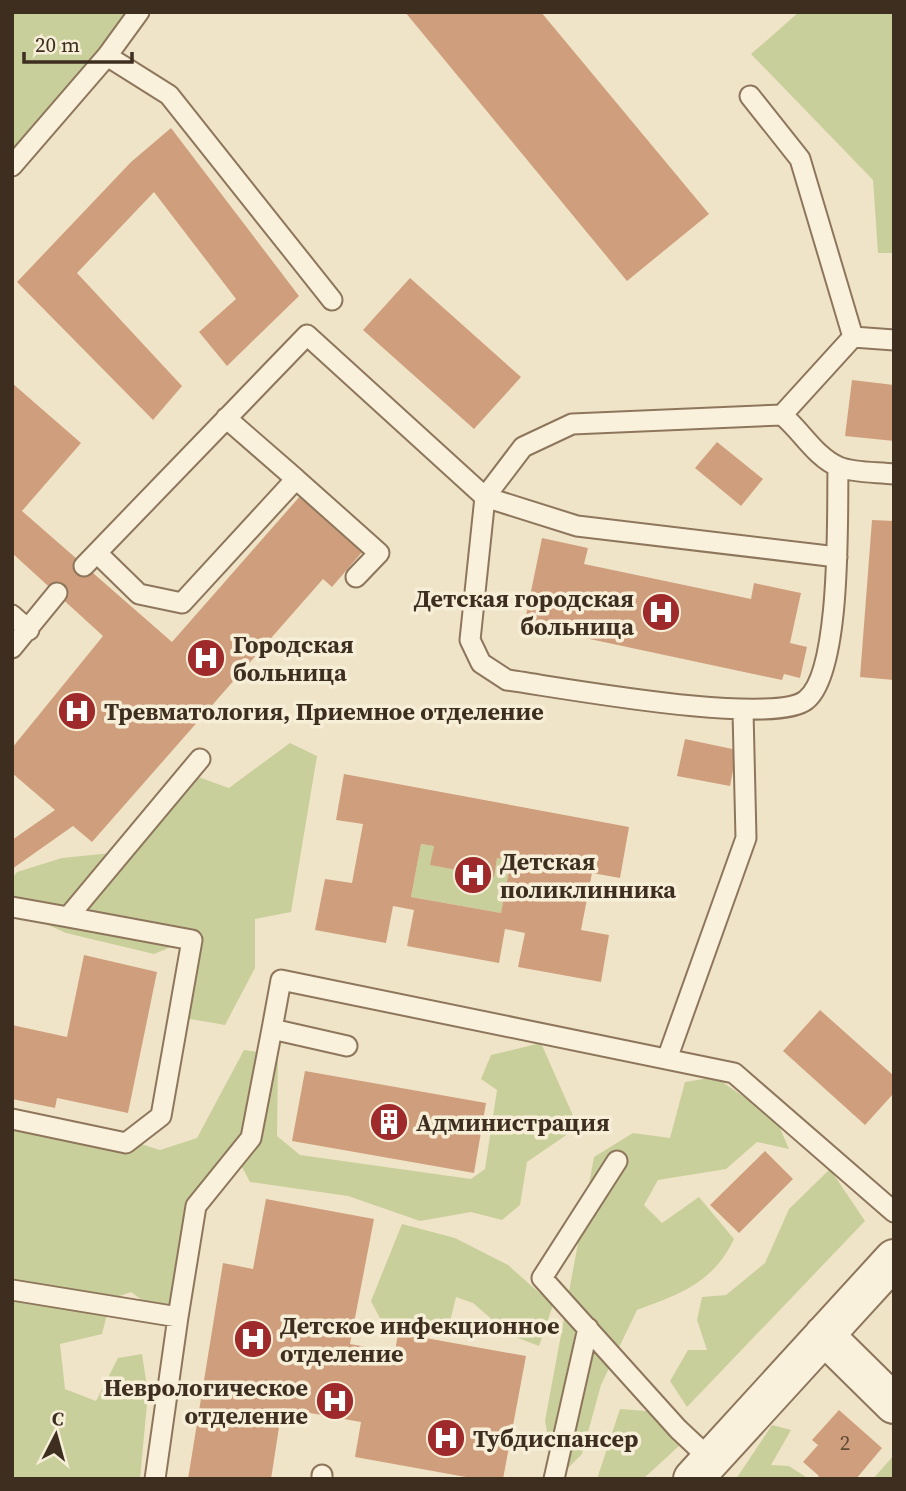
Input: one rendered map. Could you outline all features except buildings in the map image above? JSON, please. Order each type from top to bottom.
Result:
[{"type":"street","points":[[702,1469],[894,1259]]},
{"type":"street","points":[[824,1335],[894,1404]]},
{"type":"lane","points":[[12,166],[107,56],[139,12]]},
{"type":"lane","points":[[107,56],[169,95],[332,300]]},
{"type":"lane","points":[[750,96],[800,159],[853,337]]},
{"type":"lane","points":[[296,479],[182,603],[139,594],[90,560],[307,335],[485,497],[577,526],[837,557]]},
{"type":"lane","points":[[853,337],[894,340]]},
{"type":"lane","points":[[782,415],[853,337]]},
{"type":"lane","points":[[838,467],[837,557],[828,657],[816,688],[807,700],[793,708],[743,711],[507,680],[481,663],[470,640],[485,497],[523,447],[572,424],[782,415],[799,428],[808,443],[838,467],[894,474]]},
{"type":"lane","points":[[226,418],[379,553],[356,577]]},
{"type":"lane","points":[[12,648],[57,593]]},
{"type":"lane","points":[[12,615],[29,630]]},
{"type":"lane","points":[[667,1059],[746,838],[743,711]]},
{"type":"lane","points":[[68,917],[200,759]]},
{"type":"lane","points":[[12,907],[192,940],[161,1116],[125,1143],[12,1119]]},
{"type":"lane","points":[[155,1479],[196,1206],[251,1138],[281,980],[734,1073],[894,1212]]},
{"type":"lane","points":[[272,1029],[348,1046]]},
{"type":"lane","points":[[617,1161],[542,1278],[678,1429],[702,1469]]},
{"type":"lane","points":[[12,1290],[178,1317]]},
{"type":"lane","points":[[554,1479],[588,1328]]},
{"type":"green space","points":[[12,12],[139,12],[12,163]]},
{"type":"green space","points":[[799,12],[894,12],[894,253],[878,253],[873,180],[751,54]]},
{"type":"green space","points":[[290,743],[317,756],[291,912],[255,919],[255,968],[225,1025],[185,1018],[183,942],[154,954],[66,933],[26,915],[12,903],[12,878],[17,872],[62,858],[121,852],[187,773],[229,788]]},
{"type":"green space","points":[[421,844],[434,846],[431,865],[493,877],[497,858],[511,860],[501,913],[411,897]]},
{"type":"green space","points":[[541,1043],[578,1127],[527,1162],[520,1205],[502,1220],[471,1212],[420,1221],[348,1196],[250,1182],[234,1152],[206,1186],[193,1289],[169,1312],[150,1306],[131,1292],[111,1299],[102,1334],[60,1344],[65,1389],[96,1401],[118,1358],[142,1354],[148,1393],[140,1479],[12,1479],[12,1122],[17,1113],[52,1117],[59,1139],[96,1130],[160,1150],[197,1138],[244,1050],[278,1055],[277,1136],[300,1155],[471,1179],[485,1169],[497,1090],[481,1079],[491,1055]]},
{"type":"green space","points":[[715,1077],[776,1119],[789,1149],[757,1142],[726,1169],[658,1180],[644,1205],[662,1223],[699,1197],[734,1239],[726,1254],[705,1277],[681,1292],[637,1310],[601,1385],[582,1454],[564,1472],[549,1443],[545,1421],[594,1157],[633,1133],[670,1138],[685,1082]]},
{"type":"green space","points":[[830,1169],[865,1221],[687,1407],[670,1381],[688,1350],[707,1350],[697,1320],[702,1297],[726,1295],[765,1263],[789,1209]]},
{"type":"green space","points":[[402,1224],[455,1238],[508,1265],[553,1305],[539,1346],[510,1335],[473,1303],[456,1297],[449,1326],[387,1332],[371,1301]]},
{"type":"green space","points":[[620,1409],[659,1412],[679,1446],[643,1479],[597,1479]]},
{"type":"green space","points":[[772,1425],[791,1430],[771,1465],[789,1466],[809,1479],[736,1479]]},
{"type":"green space","points":[[894,1455],[894,1479],[873,1479]]},
{"type":"place","name":"Детская городская больница","points":[[661,612]]},
{"type":"place","name":"Городская больница","points":[[206,658]]},
{"type":"place","name":"Тревматология, Приемное отделение","points":[[77,711]]},
{"type":"place","name":"Детская поликлинника","points":[[473,875]]},
{"type":"place","name":"Администрация","points":[[389,1122]]},
{"type":"place","name":"Детское инфекционное отделение","points":[[253,1339]]},
{"type":"place","name":"Неврологическое отделение","points":[[335,1401]]},
{"type":"place","name":"Тубдиспансер","points":[[446,1438]]}]
